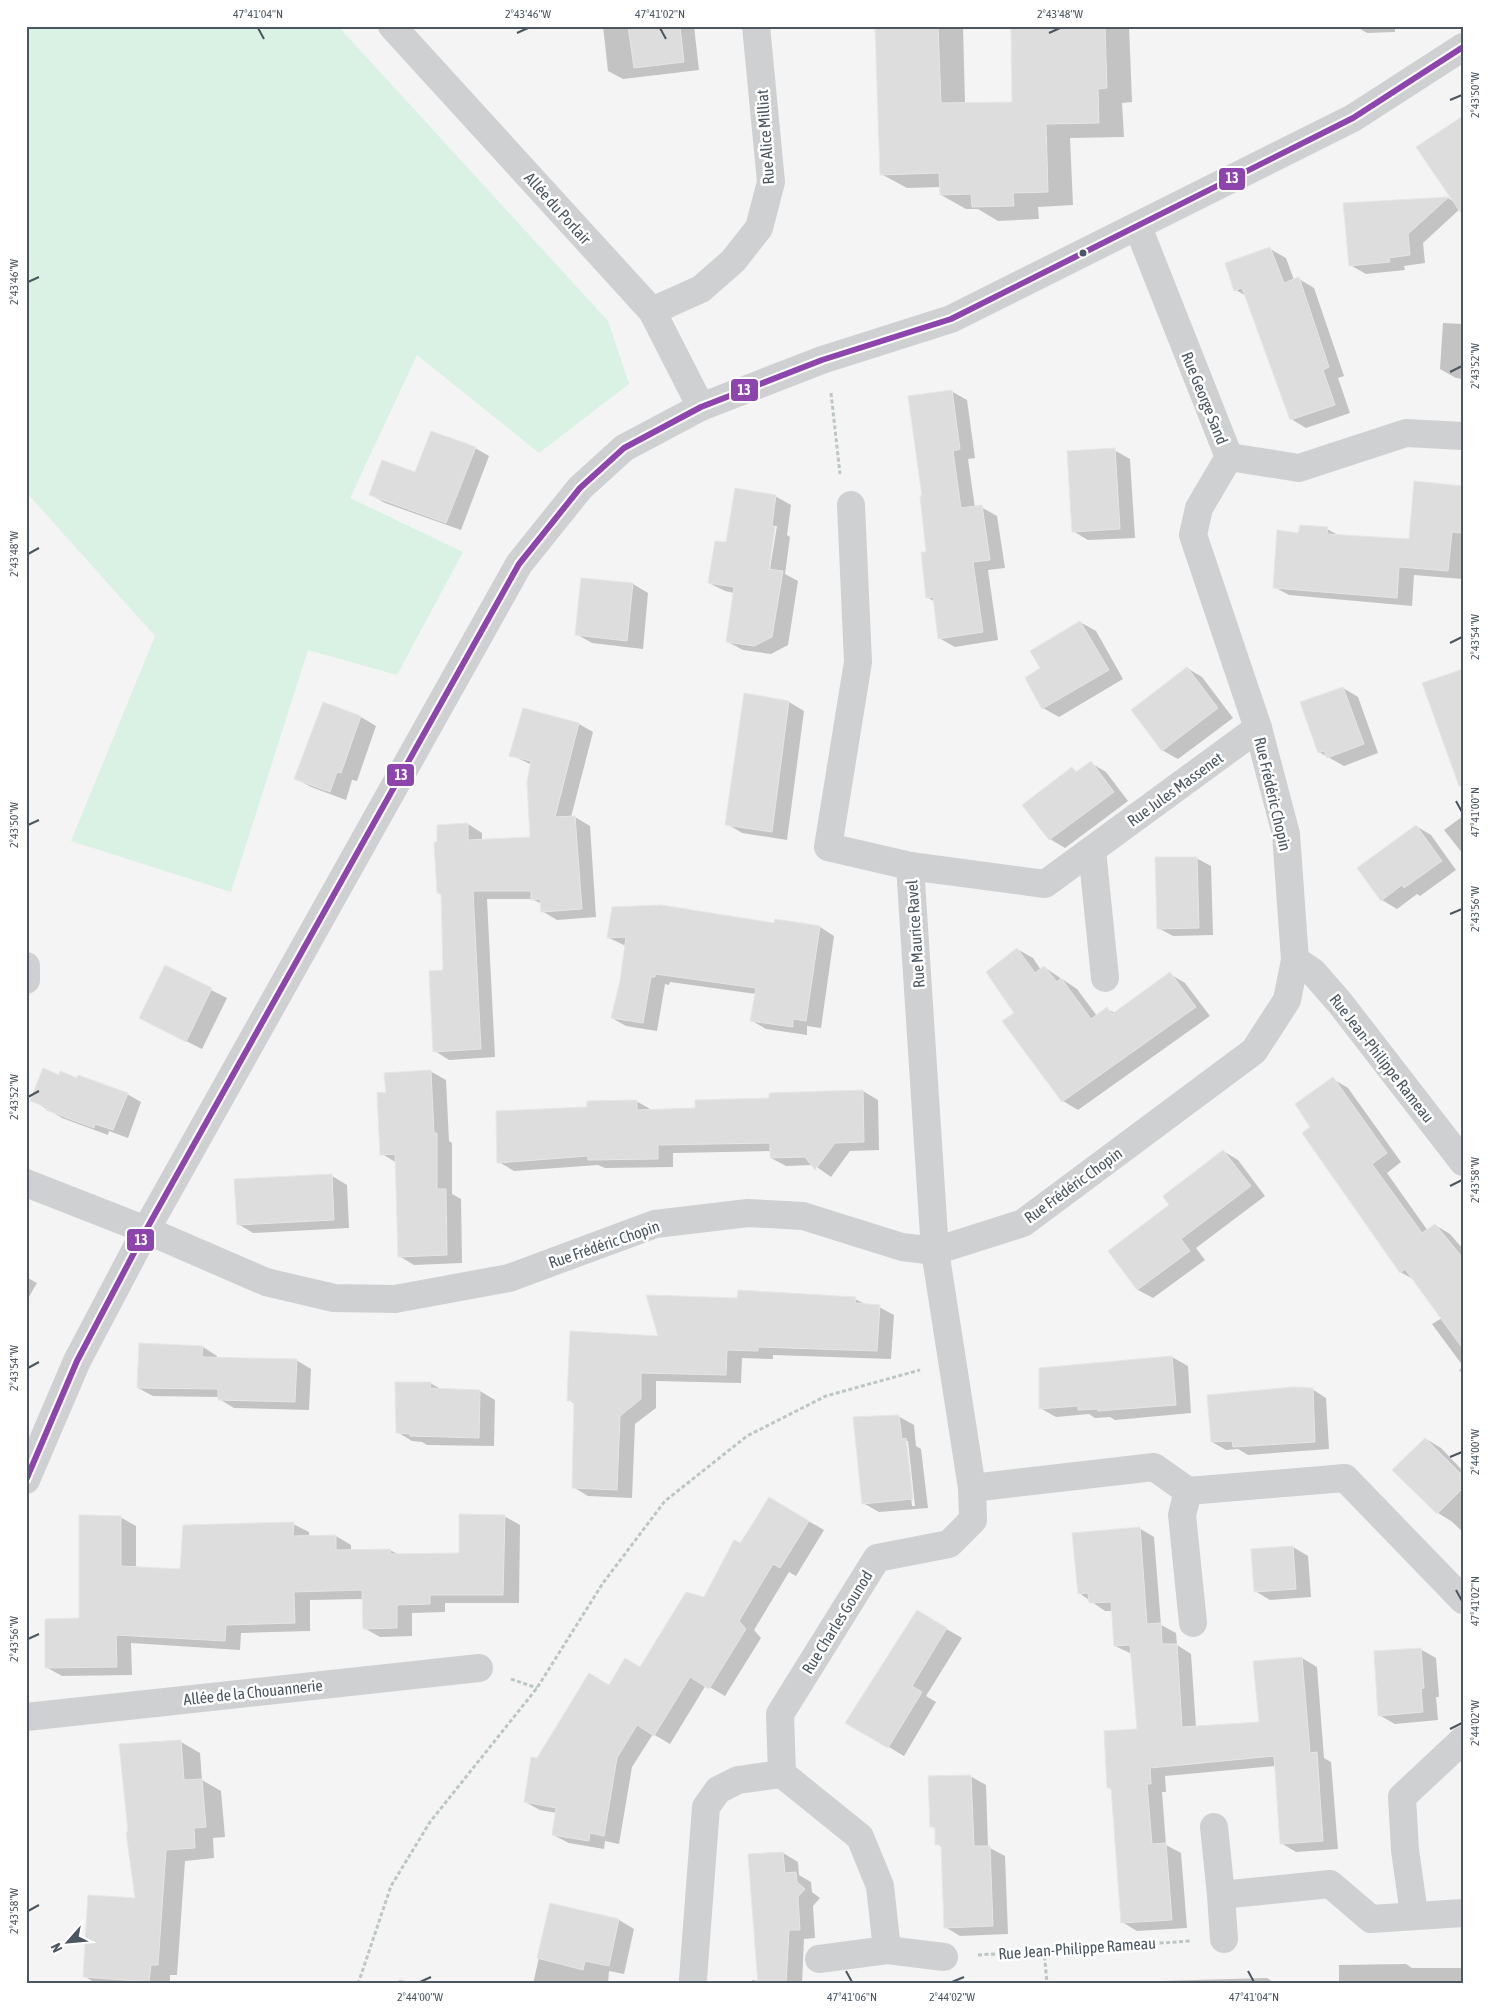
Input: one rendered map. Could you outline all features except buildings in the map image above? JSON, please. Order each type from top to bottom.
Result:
[{"type":"street","name":"Allée du Porlair","points":[[392,26],[652,311],[701,406]]},
{"type":"street","name":"Rue Alice Milliat","points":[[652,311],[700,289],[734,262],[759,228],[771,182],[756,26]]},
{"type":"street","points":[[26,1480],[77,1361],[146,1230],[519,564],[580,488],[624,448],[701,406],[822,360],[951,319],[1353,118],[1463,47]]},
{"type":"street","name":"Rue George Sand","points":[[1138,227],[1229,457],[1299,468],[1406,433],[1463,436]]},
{"type":"street","name":"Rue Frédéric Chopin","points":[[26,1182],[146,1230],[266,1282],[334,1298],[395,1299],[509,1278],[655,1224],[748,1214],[803,1216],[902,1247],[935,1251],[1023,1223],[1254,1051],[1287,1000],[1295,960],[1286,834],[1258,728],[1193,535],[1199,508],[1229,457]]},
{"type":"street","name":"Rue Maurice Ravel","points":[[851,505],[858,662],[828,848],[910,866],[935,1251]]},
{"type":"street","name":"Rue Jules Massenet","points":[[910,866],[1045,884],[1258,728]]},
{"type":"street","points":[[1092,850],[1105,978]]},
{"type":"street","name":"Rue Jean-Philippe Rameau","points":[[1295,960],[1313,972],[1340,1003],[1463,1162]]},
{"type":"street","points":[[26,966],[26,980]]},
{"type":"street","name":"Rue Charles Gounod","points":[[782,1774],[780,1714],[876,1558],[949,1544],[973,1520],[972,1488],[935,1251]]},
{"type":"street","points":[[972,1488],[1154,1467],[1188,1491],[1345,1478],[1463,1600]]},
{"type":"street","points":[[1188,1491],[1182,1514],[1193,1623]]},
{"type":"street","name":"Allée de la Chouannerie","points":[[26,1717],[479,1668]]},
{"type":"street","points":[[1414,1914],[1405,1850],[1402,1797],[1463,1740]]},
{"type":"street","points":[[693,1979],[706,1807],[718,1790],[738,1780],[782,1774],[860,1837],[880,1886],[887,1950]]},
{"type":"street","points":[[1214,1827],[1224,1939]]},
{"type":"street","points":[[1221,1895],[1330,1884],[1371,1919],[1414,1914],[1463,1913]]},
{"type":"street","points":[[819,1959],[887,1950],[944,1957]]},
{"type":"path","points":[[822,360],[831,397],[842,490],[851,505]]},
{"type":"path","points":[[358,1984],[391,1886],[430,1822],[537,1688],[603,1584],[665,1501],[748,1436],[826,1396],[952,1362]]},
{"type":"path","name":"Rue Jean-Philippe Rameau","points":[[944,1957],[1224,1939]]},
{"type":"path","points":[[1044,1950],[1048,1984]]},
{"type":"green space","points":[[26,26],[338,26],[608,321],[629,384],[539,453],[417,355],[350,498],[463,552],[397,675],[308,650],[231,892],[71,841],[155,636],[26,492],[26,292],[29,279],[26,277]]},
{"type":"transit line","name":"13","points":[[26,1480],[77,1361],[146,1230],[519,564],[580,488],[624,448],[701,407],[822,360],[951,319],[1353,118],[1463,47]]}]
